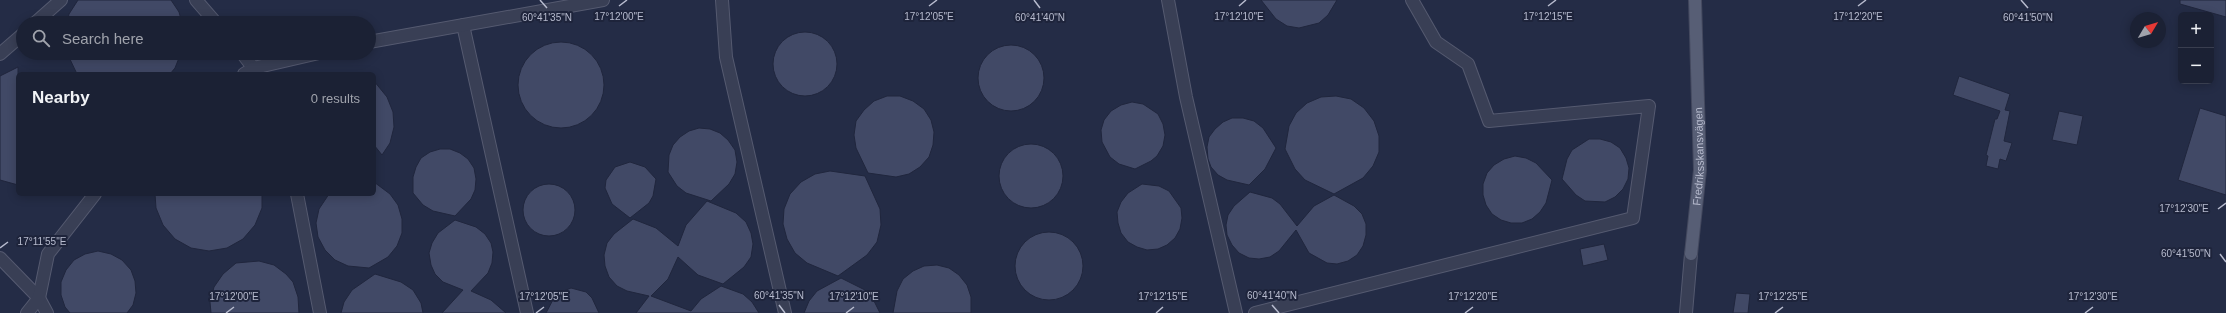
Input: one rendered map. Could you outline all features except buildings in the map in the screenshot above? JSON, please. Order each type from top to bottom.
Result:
[{"type":"main road","name":"Fredriksskansvägen","points":[[1691,254],[1700,170],[1695,0]]},
{"type":"street","points":[[43,16],[61,0]]},
{"type":"street","points":[[196,0],[210,16]]},
{"type":"street","points":[[376,41],[603,0]]},
{"type":"street","points":[[722,0],[726,57],[785,313]]},
{"type":"street","points":[[1168,0],[1186,97],[1236,313]]},
{"type":"street","points":[[1255,313],[1633,218],[1649,106],[1488,121],[1468,64],[1436,42],[1412,0]]},
{"type":"street","points":[[463,25],[527,313]]},
{"type":"street","points":[[0,54],[16,40]]},
{"type":"street","points":[[246,60],[252,72],[294,60]]},
{"type":"street","points":[[27,313],[39,298],[48,254],[93,196]]},
{"type":"street","points":[[297,196],[320,313]]},
{"type":"street","name":"Fredriksskansvägen","points":[[1686,313],[1691,254]]},
{"type":"street","points":[[0,258],[39,298],[47,313]]}]
